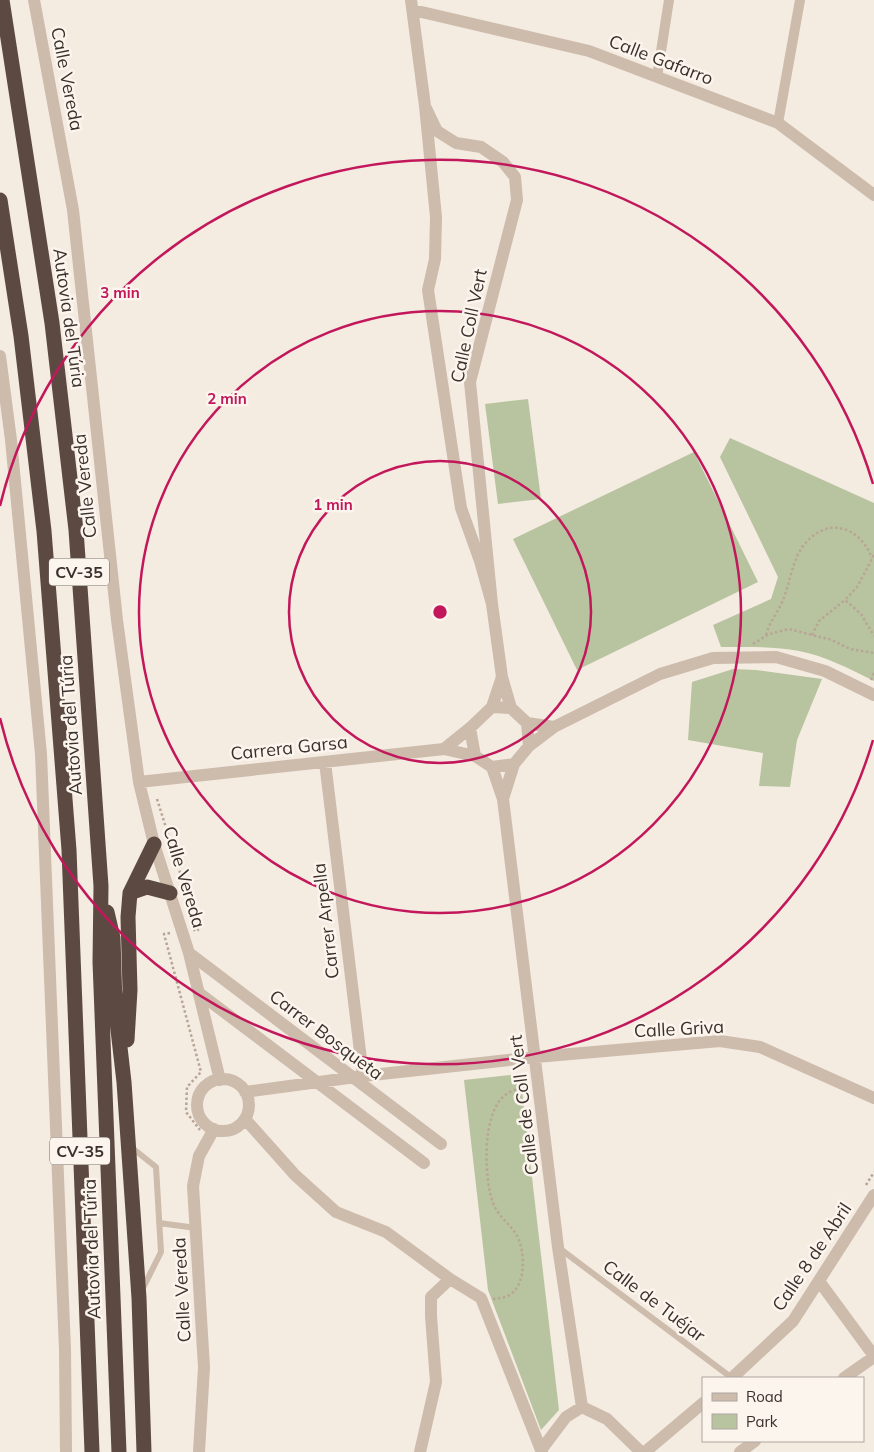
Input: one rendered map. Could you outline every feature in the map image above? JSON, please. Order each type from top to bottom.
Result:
[{"type":"highway","name":"Autovia del Túria","points":[[2,0],[52,323],[76,530],[101,886],[100,962],[118,1452]]},
{"type":"highway","name":"Autovia del Túria","points":[[0,200],[21,336],[44,531],[68,850],[92,1452]]},
{"type":"highway","points":[[124,1082],[130,990],[128,917],[130,893],[154,844]]},
{"type":"highway","points":[[101,886],[113,938],[116,1004],[124,1082],[138,1298],[144,1452]]},
{"type":"highway","points":[[130,893],[147,887],[170,894]]},
{"type":"street","name":"Calle Vereda","points":[[34,0],[73,210],[117,620],[139,782],[154,844],[189,953],[220,1080]]},
{"type":"street","points":[[657,77],[669,0]]},
{"type":"street","points":[[778,124],[800,0]]},
{"type":"street","name":"Calle Gafarro","points":[[412,5],[589,51],[778,124],[874,195]]},
{"type":"street","name":"Calle Coll Vert","points":[[412,5],[425,106],[436,217],[435,259],[428,290],[461,508],[480,561],[492,604]]},
{"type":"street","name":"Calle Coll Vert","points":[[425,106],[437,131],[456,143],[480,146],[503,162],[515,177],[517,200],[470,382],[492,604],[502,677],[510,708]]},
{"type":"street","points":[[0,356],[12,440],[40,754],[65,1350],[66,1452]]},
{"type":"street","points":[[470,728],[476,756],[492,767],[514,764],[529,746],[554,727],[660,674],[713,658],[776,657],[825,671],[874,695]]},
{"type":"street","name":"Calle Coll Vert","points":[[492,707],[502,677]]},
{"type":"street","points":[[444,748],[470,728],[492,707],[510,708],[527,723],[554,727]]},
{"type":"street","points":[[527,723],[529,746]]},
{"type":"street","name":"Carrera Garsa","points":[[139,782],[444,748],[476,756]]},
{"type":"street","name":"Carrer Arpella","points":[[325,762],[358,1077]]},
{"type":"street","name":"Calle de Coll Vert","points":[[503,799],[514,764]]},
{"type":"street","name":"Calle de Coll Vert","points":[[492,767],[503,799],[558,1248],[582,1407]]},
{"type":"street","name":"Carrer Bosqueta","points":[[189,953],[358,1077],[441,1144]]},
{"type":"street","points":[[199,993],[424,1163]]},
{"type":"street","name":"Calle Griva","points":[[245,1092],[536,1057],[720,1041],[760,1047],[874,1098]]},
{"type":"street","points":[[220,1080],[234,1082],[245,1092],[249,1105],[245,1119],[239,1126],[231,1130],[222,1131],[206,1125],[201,1118],[197,1102],[205,1087],[212,1082],[220,1080]]},
{"type":"street","points":[[245,1119],[295,1175],[336,1212],[386,1232],[481,1300],[542,1451]]},
{"type":"street","name":"Calle Vereda","points":[[199,1452],[204,1367],[193,1186],[198,1156],[214,1129]]},
{"type":"street","name":"Calle 8 de Abril","points":[[733,1377],[793,1321],[869,1192]]},
{"type":"street","points":[[420,1452],[436,1382],[431,1297],[450,1279]]},
{"type":"street","points":[[818,1281],[874,1356],[845,1377]]},
{"type":"street","points":[[646,1452],[702,1405]]},
{"type":"street","points":[[542,1451],[566,1417],[582,1407],[607,1419],[641,1452]]},
{"type":"street","points":[[740,1452],[754,1442]]},
{"type":"lane","points":[[127,1144],[156,1167],[161,1252],[138,1298]]},
{"type":"lane","points":[[159,1223],[196,1228]]},
{"type":"lane","name":"Calle de Tuéjar","points":[[558,1248],[731,1377]]},
{"type":"path","points":[[766,635],[782,602],[795,562],[803,546],[814,535],[827,529],[841,527],[858,536],[867,546],[872,558]]},
{"type":"path","points":[[812,635],[820,622],[857,587],[874,555]]},
{"type":"path","points":[[845,600],[861,614],[874,636]]},
{"type":"path","points":[[750,647],[766,635],[789,629],[832,640],[850,649],[874,653]]},
{"type":"path","points":[[871,680],[874,672]]},
{"type":"path","points":[[152,781],[198,930],[164,934],[201,1072],[187,1087],[186,1112],[200,1130],[196,1137]]},
{"type":"path","points":[[481,1300],[503,1298],[511,1294],[521,1276],[524,1265],[520,1244],[515,1233],[502,1219],[494,1204],[488,1185],[487,1146],[492,1119],[502,1098],[511,1091],[539,1086]]},
{"type":"path","points":[[869,1192],[874,1172]]},
{"type":"green space","points":[[528,399],[541,499],[498,504],[485,404]]},
{"type":"green space","points":[[730,438],[874,503],[874,681],[809,653],[789,649],[721,647],[713,625],[771,599],[778,577],[720,457]]},
{"type":"green space","points":[[694,452],[758,582],[577,670],[513,539]]},
{"type":"green space","points":[[733,669],[756,670],[822,679],[797,740],[790,787],[759,786],[763,753],[688,740],[692,682]]},
{"type":"green space","points":[[520,1074],[559,1410],[541,1430],[488,1290],[464,1080]]}]
